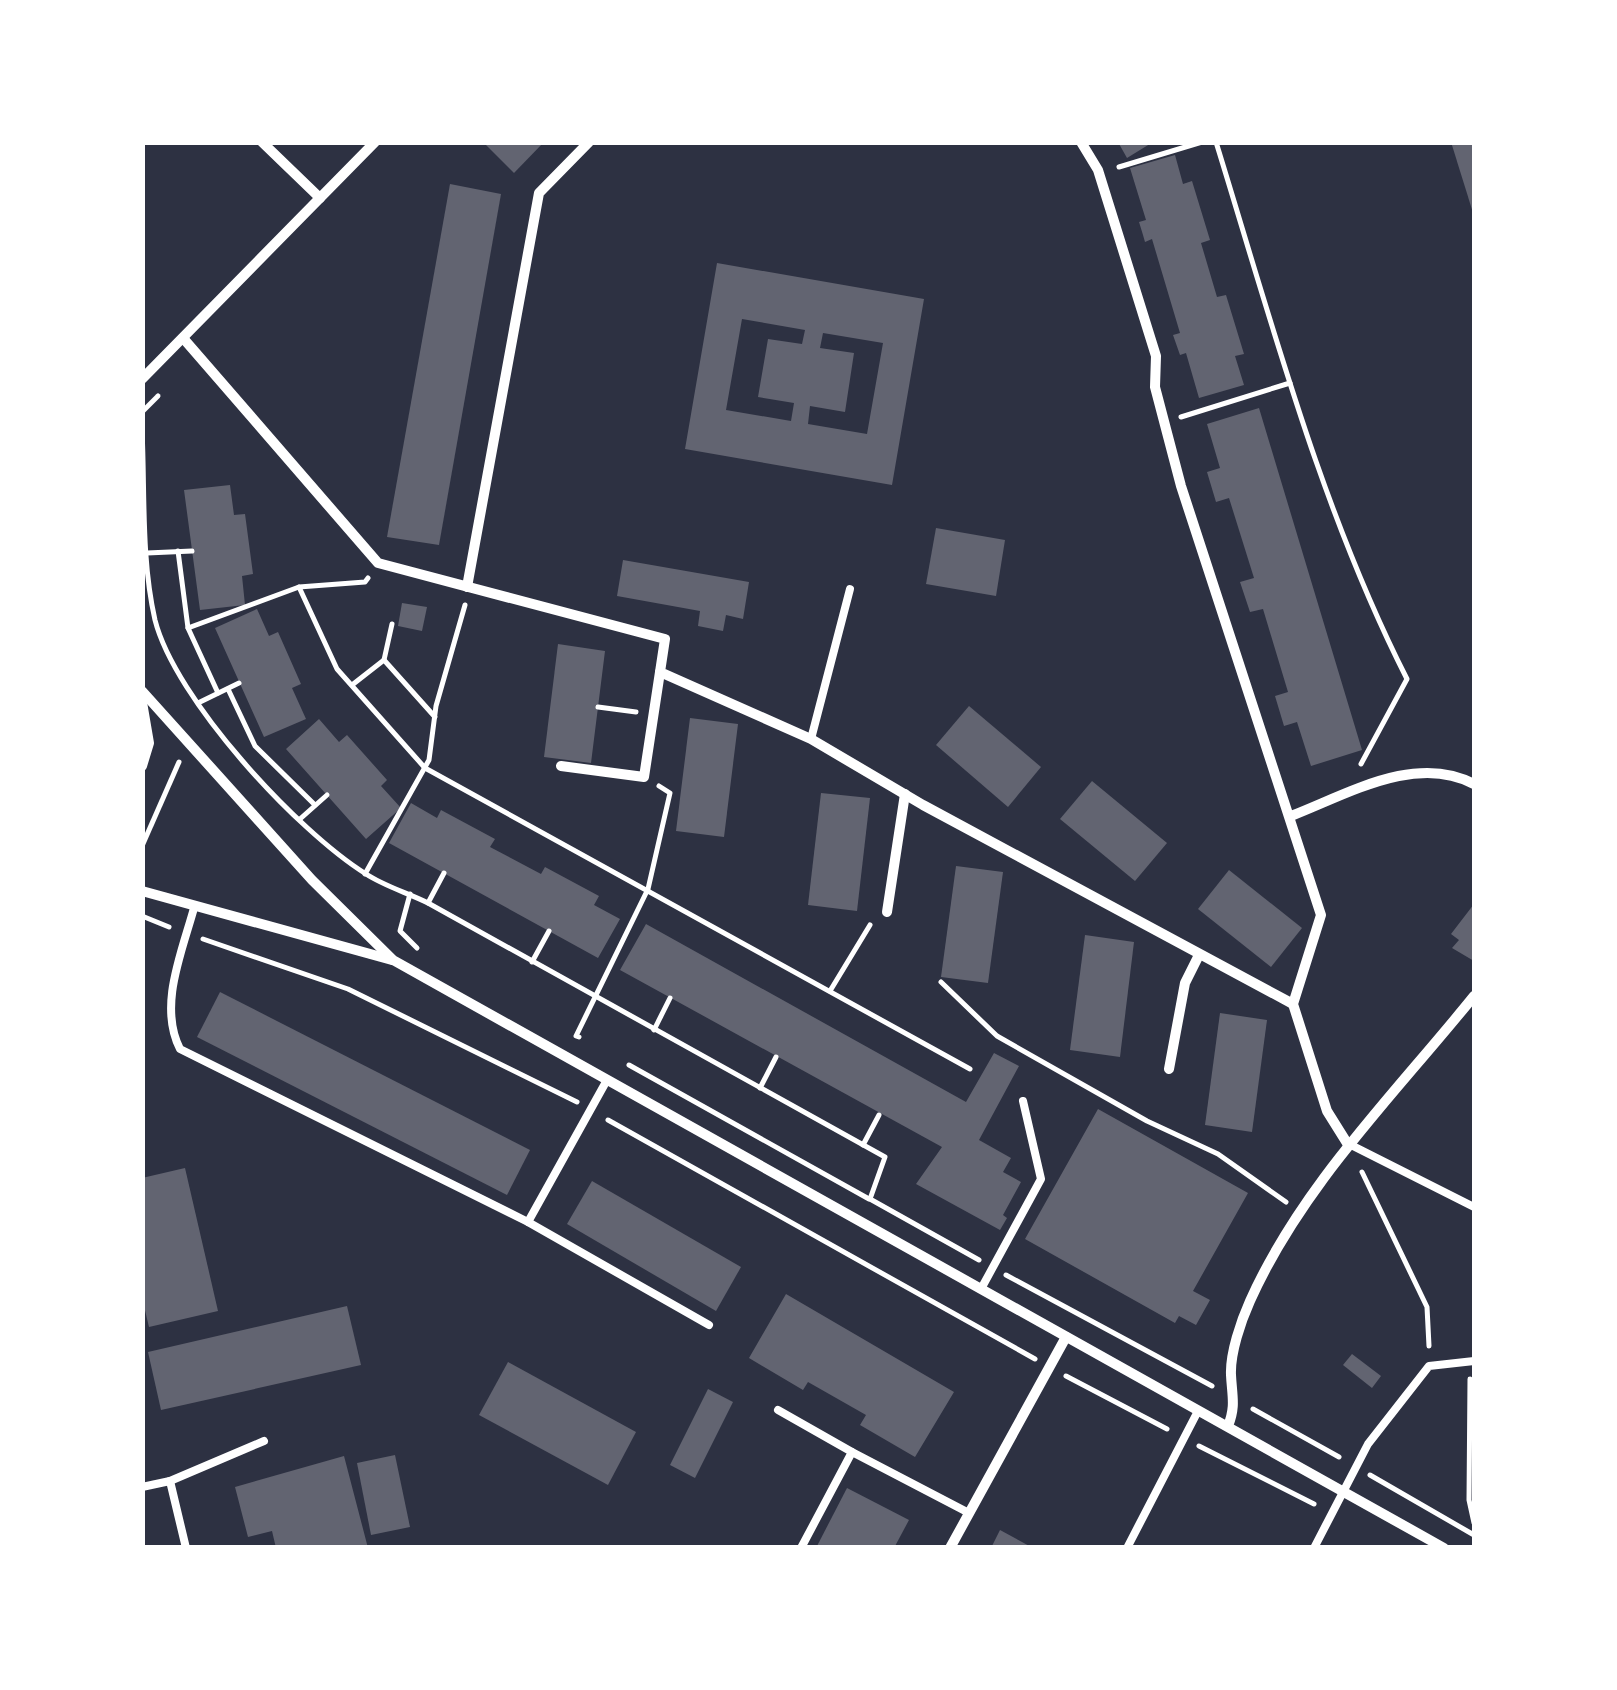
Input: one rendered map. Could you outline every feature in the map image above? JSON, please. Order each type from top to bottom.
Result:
[{"type":"street","points":[[262,142],[320,198]]},
{"type":"street","points":[[142,379],[375,142]]},
{"type":"street","points":[[466,587],[538,193],[589,142]]},
{"type":"street","points":[[1082,142],[1098,170],[1156,356],[1155,387],[1164,422],[1272,775],[1292,816],[1321,915],[1292,1004],[1326,1112],[1347,1142]]},
{"type":"street","points":[[184,338],[378,563],[665,640],[644,777],[561,766]]},
{"type":"street","points":[[660,672],[810,739],[1292,1004]]},
{"type":"street","points":[[142,691],[312,880],[393,960]]},
{"type":"street","points":[[142,702],[149,743],[142,766]]},
{"type":"street","points":[[1292,816],[1420,771],[1452,772],[1474,784]]},
{"type":"street","points":[[887,912],[904,794]]},
{"type":"street","points":[[142,892],[393,960],[1444,1548]]},
{"type":"street","points":[[1168,1068],[1186,983],[1199,955]]},
{"type":"street","points":[[1228,1426],[1235,1399],[1230,1372],[1250,1302],[1347,1142],[1379,1114],[1474,996]]},
{"type":"street","points":[[950,1548],[1066,1336]]},
{"type":"lane","points":[[810,739],[850,589]]},
{"type":"lane","points":[[194,908],[170,1006],[169,1028],[180,1049],[528,1222],[709,1324]]},
{"type":"lane","points":[[528,1222],[607,1080]]},
{"type":"lane","points":[[981,1289],[1041,1180],[1023,1100]]},
{"type":"lane","points":[[1347,1142],[1474,1207]]},
{"type":"lane","points":[[1314,1548],[1368,1444],[1429,1366],[1472,1361]]},
{"type":"lane","points":[[778,1410],[969,1513]]},
{"type":"lane","points":[[1127,1548],[1198,1410]]},
{"type":"lane","points":[[142,1488],[170,1481],[264,1441]]},
{"type":"lane","points":[[801,1548],[852,1452]]},
{"type":"lane","points":[[170,1481],[186,1548]]},
{"type":"path","points":[[1111,168],[1202,142]]},
{"type":"path","points":[[1216,142],[1290,383],[1366,600],[1406,680],[1354,778]]},
{"type":"path","points":[[1164,422],[1290,383]]},
{"type":"path","points":[[1177,403],[1180,418]]},
{"type":"path","points":[[142,430],[147,553],[156,620],[174,670],[212,726],[300,819],[366,874],[428,903],[885,1157],[870,1199]]},
{"type":"path","points":[[178,551],[188,628],[218,694]]},
{"type":"path","points":[[147,553],[192,551]]},
{"type":"path","points":[[188,628],[299,587],[365,582],[378,563]]},
{"type":"path","points":[[299,587],[337,669],[425,768],[970,1070]]},
{"type":"path","points":[[366,874],[425,768],[435,716],[464,622],[466,587]]},
{"type":"path","points":[[352,685],[384,660],[392,624]]},
{"type":"path","points":[[384,660],[435,716]]},
{"type":"path","points":[[198,703],[240,683]]},
{"type":"path","points":[[228,689],[255,746],[315,805]]},
{"type":"path","points":[[598,707],[654,714]]},
{"type":"path","points":[[142,846],[183,755]]},
{"type":"path","points":[[576,1036],[648,889],[670,793],[644,777]]},
{"type":"path","points":[[300,819],[327,795]]},
{"type":"path","points":[[428,903],[444,873]]},
{"type":"path","points":[[410,894],[400,931],[431,956]]},
{"type":"path","points":[[830,991],[871,924],[887,912]]},
{"type":"path","points":[[142,916],[348,989],[591,1110],[1049,1367],[1332,1511]]},
{"type":"path","points":[[532,962],[549,931]]},
{"type":"path","points":[[941,982],[997,1036],[1147,1121],[1218,1154],[1301,1214]]},
{"type":"path","points":[[654,1030],[670,998]]},
{"type":"path","points":[[560,1027],[590,1043]]},
{"type":"path","points":[[760,1088],[776,1057]]},
{"type":"path","points":[[607,1080],[618,1059],[1235,1399]]},
{"type":"path","points":[[864,1145],[880,1115]]},
{"type":"path","points":[[1347,1142],[1427,1307],[1429,1366]]},
{"type":"path","points":[[1472,1361],[1469,1500],[1474,1522]]},
{"type":"building","points":[[483,142],[544,142],[514,173]]},
{"type":"building","points":[[1118,142],[1153,142],[1127,158]]},
{"type":"building","points":[[1451,142],[1474,142],[1474,216]]},
{"type":"building","points":[[1175,155],[1183,184],[1192,181],[1210,240],[1201,243],[1217,297],[1226,295],[1244,354],[1235,356],[1244,385],[1199,398],[1186,353],[1180,355],[1173,335],[1180,333],[1152,239],[1145,242],[1139,222],[1146,220],[1130,168]]},
{"type":"building","points":[[450,184],[501,194],[439,545],[387,537]]},
{"type":"building","points":[[717,263],[924,299],[892,485],[685,449]],"holes":[[[742,319],[805,330],[802,344],[768,339],[758,397],[794,403],[791,421],[726,410]],[[823,333],[883,343],[867,434],[808,424],[810,406],[845,412],[854,353],[820,348]]]},
{"type":"building","points":[[1259,408],[1362,750],[1311,766],[1297,722],[1284,726],[1275,696],[1288,692],[1263,609],[1250,612],[1240,582],[1254,578],[1229,498],[1216,502],[1207,472],[1220,468],[1207,424]]},
{"type":"building","points":[[230,485],[234,515],[245,514],[253,574],[242,576],[245,605],[200,610],[184,490]]},
{"type":"building","points":[[936,528],[1005,540],[996,596],[926,584]]},
{"type":"building","points":[[623,560],[749,582],[743,619],[726,615],[723,631],[698,626],[700,611],[617,596]]},
{"type":"building","points":[[402,603],[427,607],[422,631],[398,626]]},
{"type":"building","points":[[257,609],[269,636],[278,632],[301,684],[292,688],[306,719],[264,737],[215,628]]},
{"type":"building","points":[[558,644],[605,651],[591,763],[544,757]]},
{"type":"building","points":[[969,706],[1041,767],[1008,807],[936,745]]},
{"type":"building","points":[[690,718],[738,724],[724,837],[676,831]]},
{"type":"building","points":[[319,719],[339,742],[347,735],[387,780],[381,786],[401,808],[366,839],[286,749]]},
{"type":"building","points":[[1092,781],[1167,843],[1135,881],[1060,819]]},
{"type":"building","points":[[821,793],[870,798],[857,911],[808,905]]},
{"type":"building","points":[[411,803],[437,818],[441,810],[495,839],[490,847],[541,874],[545,867],[599,896],[594,905],[620,919],[598,958],[389,843]]},
{"type":"building","points":[[956,866],[1003,872],[988,983],[941,977]]},
{"type":"building","points":[[1229,870],[1302,928],[1271,967],[1198,909]]},
{"type":"building","points":[[1474,904],[1474,961],[1452,948],[1459,940],[1451,934]]},
{"type":"building","points":[[646,924],[966,1102],[994,1053],[1019,1066],[979,1140],[1011,1158],[1003,1172],[1021,1182],[1003,1215],[1007,1218],[1000,1230],[916,1184],[942,1147],[620,970]]},
{"type":"building","points":[[1085,935],[1134,942],[1120,1057],[1070,1050]]},
{"type":"building","points":[[220,992],[530,1150],[507,1195],[197,1037]]},
{"type":"building","points":[[1220,1013],[1267,1020],[1252,1132],[1205,1125]]},
{"type":"building","points":[[1098,1109],[1248,1193],[1193,1291],[1210,1300],[1196,1325],[1179,1316],[1175,1323],[1025,1239]]},
{"type":"building","points":[[185,1168],[218,1311],[149,1327],[142,1298],[142,1178]]},
{"type":"building","points":[[592,1181],[741,1267],[716,1311],[567,1224]]},
{"type":"building","points":[[786,1294],[954,1392],[915,1457],[860,1425],[866,1415],[808,1382],[803,1390],[749,1358]]},
{"type":"building","points":[[347,1306],[361,1365],[161,1410],[148,1352]]},
{"type":"building","points":[[1352,1354],[1381,1376],[1372,1388],[1343,1365]]},
{"type":"building","points":[[508,1362],[636,1432],[608,1485],[479,1415]]},
{"type":"building","points":[[708,1389],[733,1402],[695,1478],[670,1465]]},
{"type":"building","points":[[395,1455],[410,1527],[371,1535],[357,1463]]},
{"type":"building","points":[[344,1456],[368,1548],[276,1548],[272,1531],[248,1537],[235,1487]]},
{"type":"building","points":[[847,1488],[909,1520],[894,1548],[816,1548]]},
{"type":"building","points":[[1000,1530],[1033,1548],[991,1548]]}]
